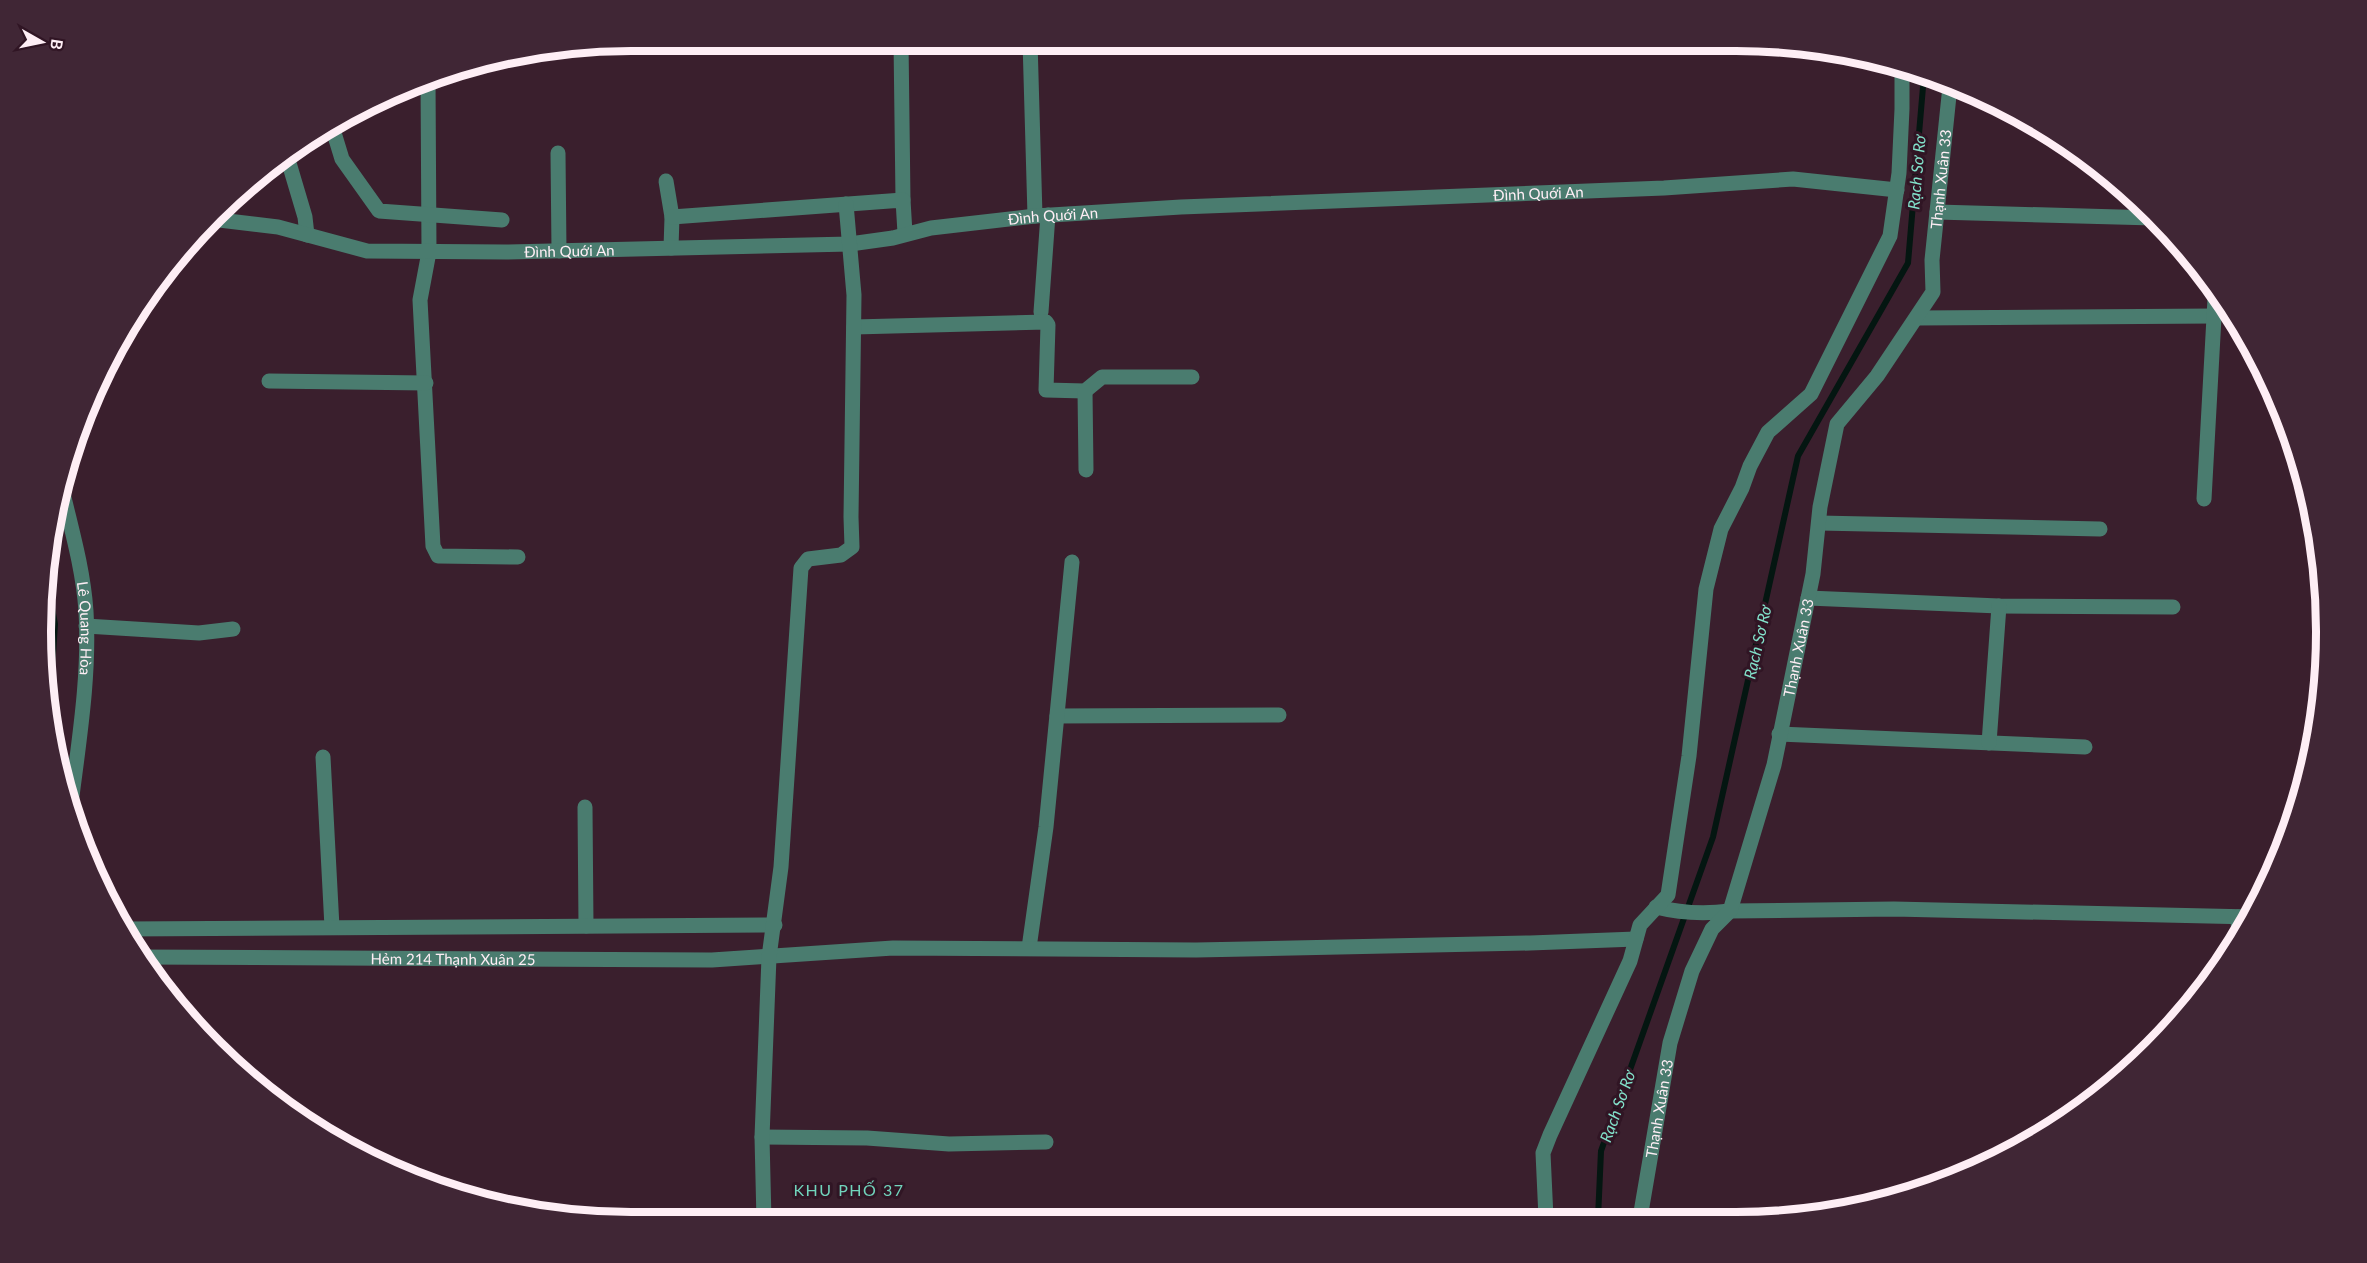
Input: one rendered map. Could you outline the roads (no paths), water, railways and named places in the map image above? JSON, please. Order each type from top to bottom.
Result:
[{"type":"street","points":[[901,51],[905,233]]},
{"type":"street","points":[[1031,51],[1041,216],[1041,312]]},
{"type":"street","points":[[1546,1212],[1543,1153],[1630,961],[1640,925],[1663,909],[1668,895],[1689,756],[1706,589],[1721,529],[1768,432],[1811,394],[1890,236],[1897,190],[1902,76]]},
{"type":"street","points":[[428,88],[429,252],[420,300],[426,383],[432,539],[438,556],[518,557]]},
{"type":"street","name":"Thạnh Xuân 33","points":[[1641,1212],[1670,1043],[1692,971],[1722,912],[1774,765],[1808,598],[1837,424],[1877,376],[1933,292],[1932,260],[1949,92]]},
{"type":"street","points":[[334,133],[342,159],[379,211],[502,220]]},
{"type":"street","points":[[558,153],[559,251]]},
{"type":"street","points":[[289,163],[308,235]]},
{"type":"street","name":"Đình Quới An","points":[[222,220],[278,227],[367,251],[559,251],[850,244],[893,238],[931,228],[1041,216],[1181,207],[1664,188],[1793,179],[1897,190]]},
{"type":"street","points":[[666,181],[672,217],[671,248]]},
{"type":"street","points":[[672,217],[903,200]]},
{"type":"street","points":[[764,1212],[762,1137],[769,957],[781,867],[801,568],[808,559],[841,555],[852,547],[854,294],[846,204]]},
{"type":"street","points":[[1937,212],[2142,218]]},
{"type":"street","points":[[2204,499],[2215,304]]},
{"type":"street","points":[[1917,318],[2214,316]]},
{"type":"street","points":[[854,327],[1043,322],[1048,325],[1046,390],[1085,391],[1102,377],[1192,377]]},
{"type":"street","points":[[269,381],[426,383]]},
{"type":"street","points":[[1085,391],[1086,470]]},
{"type":"street","name":"Lê Quang Hòa","points":[[65,504],[80,567],[87,655],[73,787]]},
{"type":"street","points":[[1819,523],[2100,530]]},
{"type":"street","points":[[1029,948],[1046,827],[1072,561]]},
{"type":"street","points":[[1808,598],[1999,606],[2173,607]]},
{"type":"street","points":[[1989,743],[1999,606]]},
{"type":"street","points":[[86,626],[199,633],[233,629]]},
{"type":"street","points":[[1057,716],[1279,716]]},
{"type":"street","points":[[1779,734],[2085,747]]},
{"type":"street","points":[[323,757],[332,927]]},
{"type":"street","points":[[585,807],[586,926]]},
{"type":"street","points":[[1663,909],[1722,912],[1894,909],[2241,917]]},
{"type":"street","points":[[133,928],[775,925]]},
{"type":"street","name":"Hẻm 214 Thạnh Xuân 25","points":[[151,957],[712,960],[893,948],[1196,950],[1636,939]]},
{"type":"street","points":[[762,1137],[867,1138],[949,1144],[1046,1142]]},
{"type":"waterway","name":"Rạch Sơ Rơ","points":[[1598,1212],[1601,1151],[1713,837],[1798,456],[1908,263],[1923,82]]},
{"type":"waterway","points":[[52,606],[55,624],[52,669]]},
{"type":"district","name":"KHU PHỐ 37","points":[[849,1189]]}]
